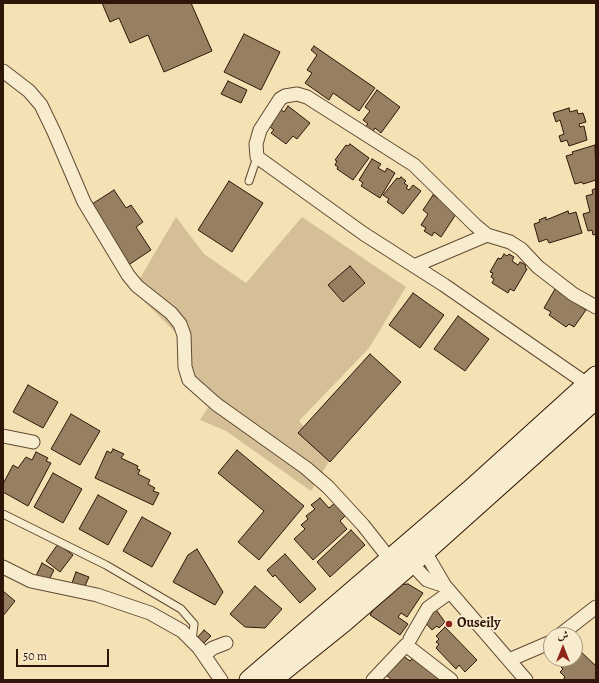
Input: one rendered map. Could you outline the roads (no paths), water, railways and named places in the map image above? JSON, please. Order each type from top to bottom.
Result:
[{"type":"street","points":[[3,72],[29,91],[41,105],[84,202],[128,275],[138,286],[171,313],[180,324],[184,335],[185,367],[189,380],[216,404],[306,468],[328,487],[389,558]]},
{"type":"street","points":[[593,386],[364,234],[257,157],[256,144],[260,130],[280,99],[290,94],[307,97],[414,165],[446,194],[475,225],[488,234],[510,242],[521,249],[538,267],[574,294],[596,307]]},
{"type":"street","points":[[414,266],[488,234]]},
{"type":"street","points":[[249,680],[389,558],[593,386]]},
{"type":"street","points":[[272,680],[344,622],[418,558],[593,386]]},
{"type":"street","points":[[3,436],[33,442]]},
{"type":"street","points":[[421,532],[418,558],[426,580],[447,589]]},
{"type":"street","points":[[404,546],[418,558],[447,589],[526,680]]},
{"type":"street","points":[[3,567],[30,581],[97,595],[150,612],[182,631],[204,655],[221,680]]},
{"type":"street","points":[[410,639],[426,604],[447,589]]},
{"type":"street","points":[[570,627],[596,607]]},
{"type":"street","points":[[204,655],[213,648],[226,643]]},
{"type":"street","points":[[373,680],[406,645],[451,680]]},
{"type":"street","points":[[509,660],[543,645]]},
{"type":"lane","points":[[249,182],[257,157]]},
{"type":"lane","points":[[3,514],[106,565],[181,609],[194,624],[192,641]]},
{"type":"place","name":"Ouseily","points":[[449,624]]}]
